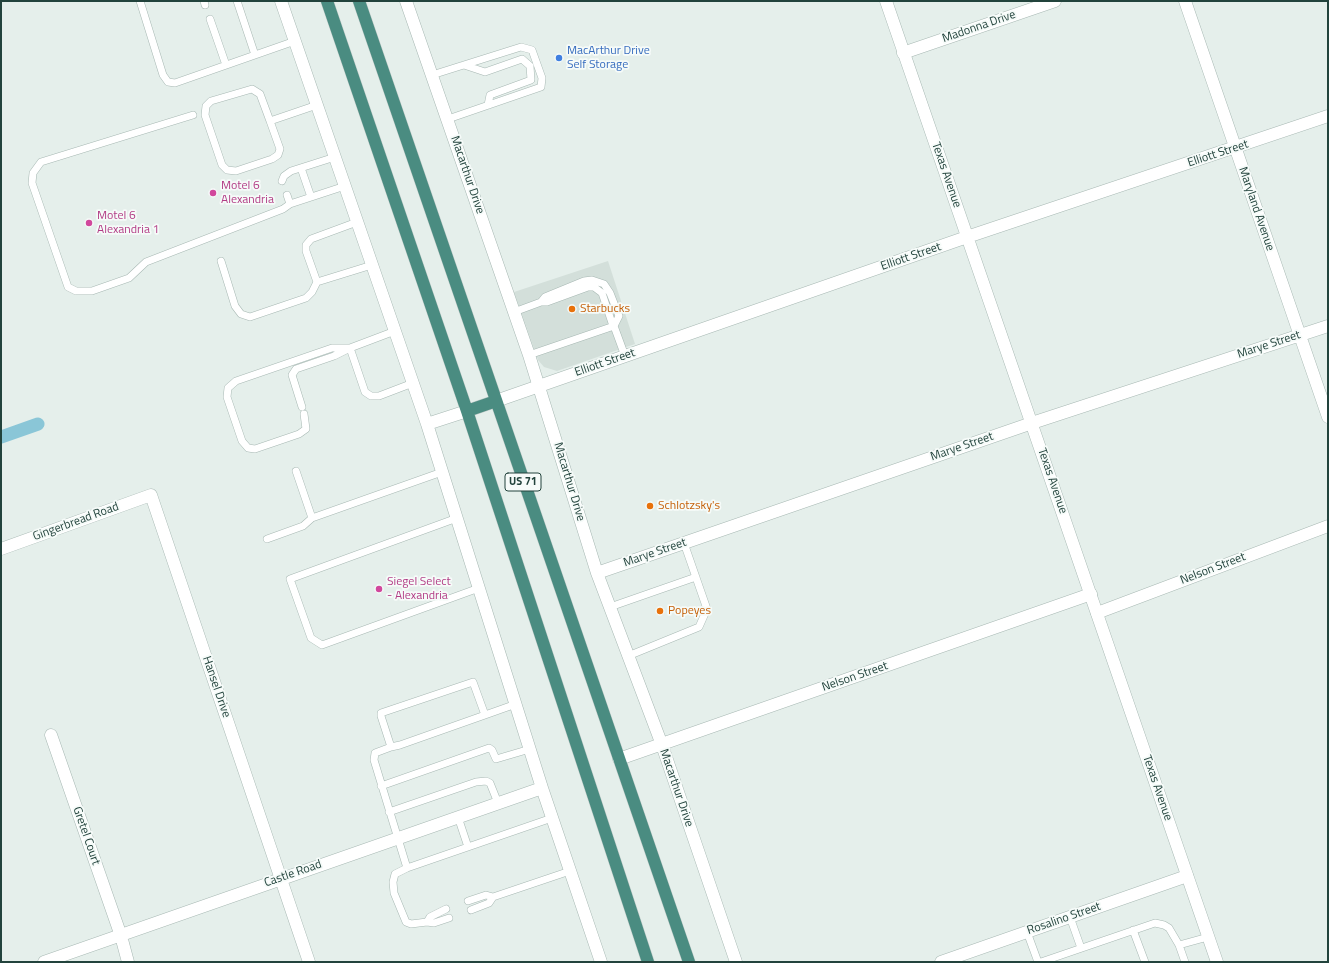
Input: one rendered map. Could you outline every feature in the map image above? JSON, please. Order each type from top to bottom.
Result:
[{"type":"highway","name":"US 71","points":[[327,1],[467,411],[648,962]]},
{"type":"highway","name":"US 71","points":[[359,1],[689,962]]},
{"type":"highway","points":[[467,411],[496,401]]},
{"type":"street","points":[[281,1],[428,424],[542,788],[601,962]]},
{"type":"street","name":"Macarthur Drive","points":[[406,1],[529,355],[597,573],[662,745],[736,962]]},
{"type":"street","name":"Texas Avenue","points":[[886,1],[1098,612],[1216,962]]},
{"type":"street","name":"Madonna Drive","points":[[903,53],[1055,1]]},
{"type":"street","name":"Maryland Avenue","points":[[1185,1],[1328,417]]},
{"type":"street","name":"Elliott Street","points":[[496,401],[967,237],[1328,116]]},
{"type":"street","name":"Marye Street","points":[[597,573],[1032,423],[1328,326]]},
{"type":"street","points":[[428,424],[467,411]]},
{"type":"street","name":"Gingerbread Road","points":[[1,549],[151,495]]},
{"type":"street","name":"Hansel Drive","points":[[151,495],[309,962]]},
{"type":"street","name":"Nelson Street","points":[[1098,612],[1328,526]]},
{"type":"street","name":"Nelson Street","points":[[619,759],[1091,594]]},
{"type":"street","name":"Gretel Court","points":[[51,735],[121,936],[128,962]]},
{"type":"street","name":"Castle Road","points":[[44,962],[542,788]]},
{"type":"street","name":"Rosalino Street","points":[[941,962],[1187,876]]},
{"type":"lane","points":[[140,1],[163,74],[168,82],[175,83],[295,41]]},
{"type":"lane","points":[[236,3],[244,32],[255,55]]},
{"type":"lane","points":[[213,22],[221,40],[226,65]]},
{"type":"lane","points":[[432,75],[521,47],[532,50],[542,78],[541,87],[448,119]]},
{"type":"lane","points":[[464,65],[485,72],[522,59],[530,66],[530,80],[490,95],[488,105]]},
{"type":"lane","points":[[252,89],[260,94],[270,121],[280,149],[278,155],[272,159],[236,171],[228,170],[222,165],[205,115],[206,106],[211,102],[252,89]]},
{"type":"lane","points":[[270,121],[317,105]]},
{"type":"lane","points":[[193,115],[41,162],[33,173],[32,183],[68,287],[76,291],[92,291],[129,278],[146,262],[283,209],[290,204],[345,186]]},
{"type":"lane","points":[[282,181],[284,176],[288,173],[335,157]]},
{"type":"lane","points":[[301,168],[311,197]]},
{"type":"lane","points":[[287,195],[290,204]]},
{"type":"lane","points":[[220,261],[235,306],[241,314],[250,317],[306,298],[312,292],[317,282],[306,251],[306,245],[311,239],[357,222]]},
{"type":"lane","points":[[317,282],[372,265]]},
{"type":"lane","points":[[514,312],[588,287],[594,287],[602,293],[625,356]]},
{"type":"lane","points":[[529,355],[614,326]]},
{"type":"lane","points":[[302,407],[292,375],[296,369],[334,356],[350,348],[395,331]]},
{"type":"lane","points":[[304,414],[306,429],[299,434],[255,449],[248,448],[242,441],[227,397],[228,388],[236,381],[332,348],[350,348]]},
{"type":"lane","points":[[350,348],[365,392],[371,396],[379,396],[413,383]]},
{"type":"lane","points":[[296,471],[312,518]]},
{"type":"lane","points":[[267,539],[303,526],[312,518],[442,472]]},
{"type":"lane","points":[[457,518],[290,579],[311,638],[322,645],[479,588]]},
{"type":"lane","points":[[628,656],[699,627],[707,609],[693,578],[684,543]]},
{"type":"lane","points":[[610,607],[693,578]]},
{"type":"lane","points":[[391,747],[381,713],[468,682],[473,682],[485,715]]},
{"type":"lane","points":[[406,868],[381,786],[374,756],[377,752],[516,704]]},
{"type":"lane","points":[[381,786],[489,748],[492,750],[496,759],[530,749]]},
{"type":"lane","points":[[389,812],[470,784],[486,781],[490,783],[498,803]]},
{"type":"lane","points":[[458,817],[468,847]]},
{"type":"lane","points":[[449,918],[434,923],[427,922],[411,924],[406,922],[394,893],[393,882],[395,874],[406,868],[552,818]]},
{"type":"lane","points":[[468,901],[486,895],[493,897],[570,872]]},
{"type":"lane","points":[[471,910],[489,903],[493,897]]},
{"type":"lane","points":[[427,922],[430,917],[446,909]]},
{"type":"lane","points":[[1070,917],[1081,948]]},
{"type":"lane","points":[[1027,932],[1040,962],[1155,923],[1169,928],[1179,945],[1185,962]]},
{"type":"lane","points":[[1133,930],[1145,962]]},
{"type":"lane","points":[[1179,945],[1208,937]]},
{"type":"shaded area","points":[[608,261],[635,344],[557,371],[544,367],[538,360],[514,292]]},
{"type":"waterway","points":[[1,437],[38,424]]},
{"type":"place","name":"MacArthur Drive Self Storage","points":[[559,58]]},
{"type":"place","name":"Motel 6 Alexandria","points":[[213,193]]},
{"type":"place","name":"Motel 6 Alexandria 1","points":[[89,223]]},
{"type":"place","name":"Starbucks","points":[[572,309]]},
{"type":"place","name":"Schlotzsky's","points":[[650,506]]},
{"type":"place","name":"Siegel Select - Alexandria","points":[[379,589]]},
{"type":"place","name":"Popeyes","points":[[660,611]]}]
